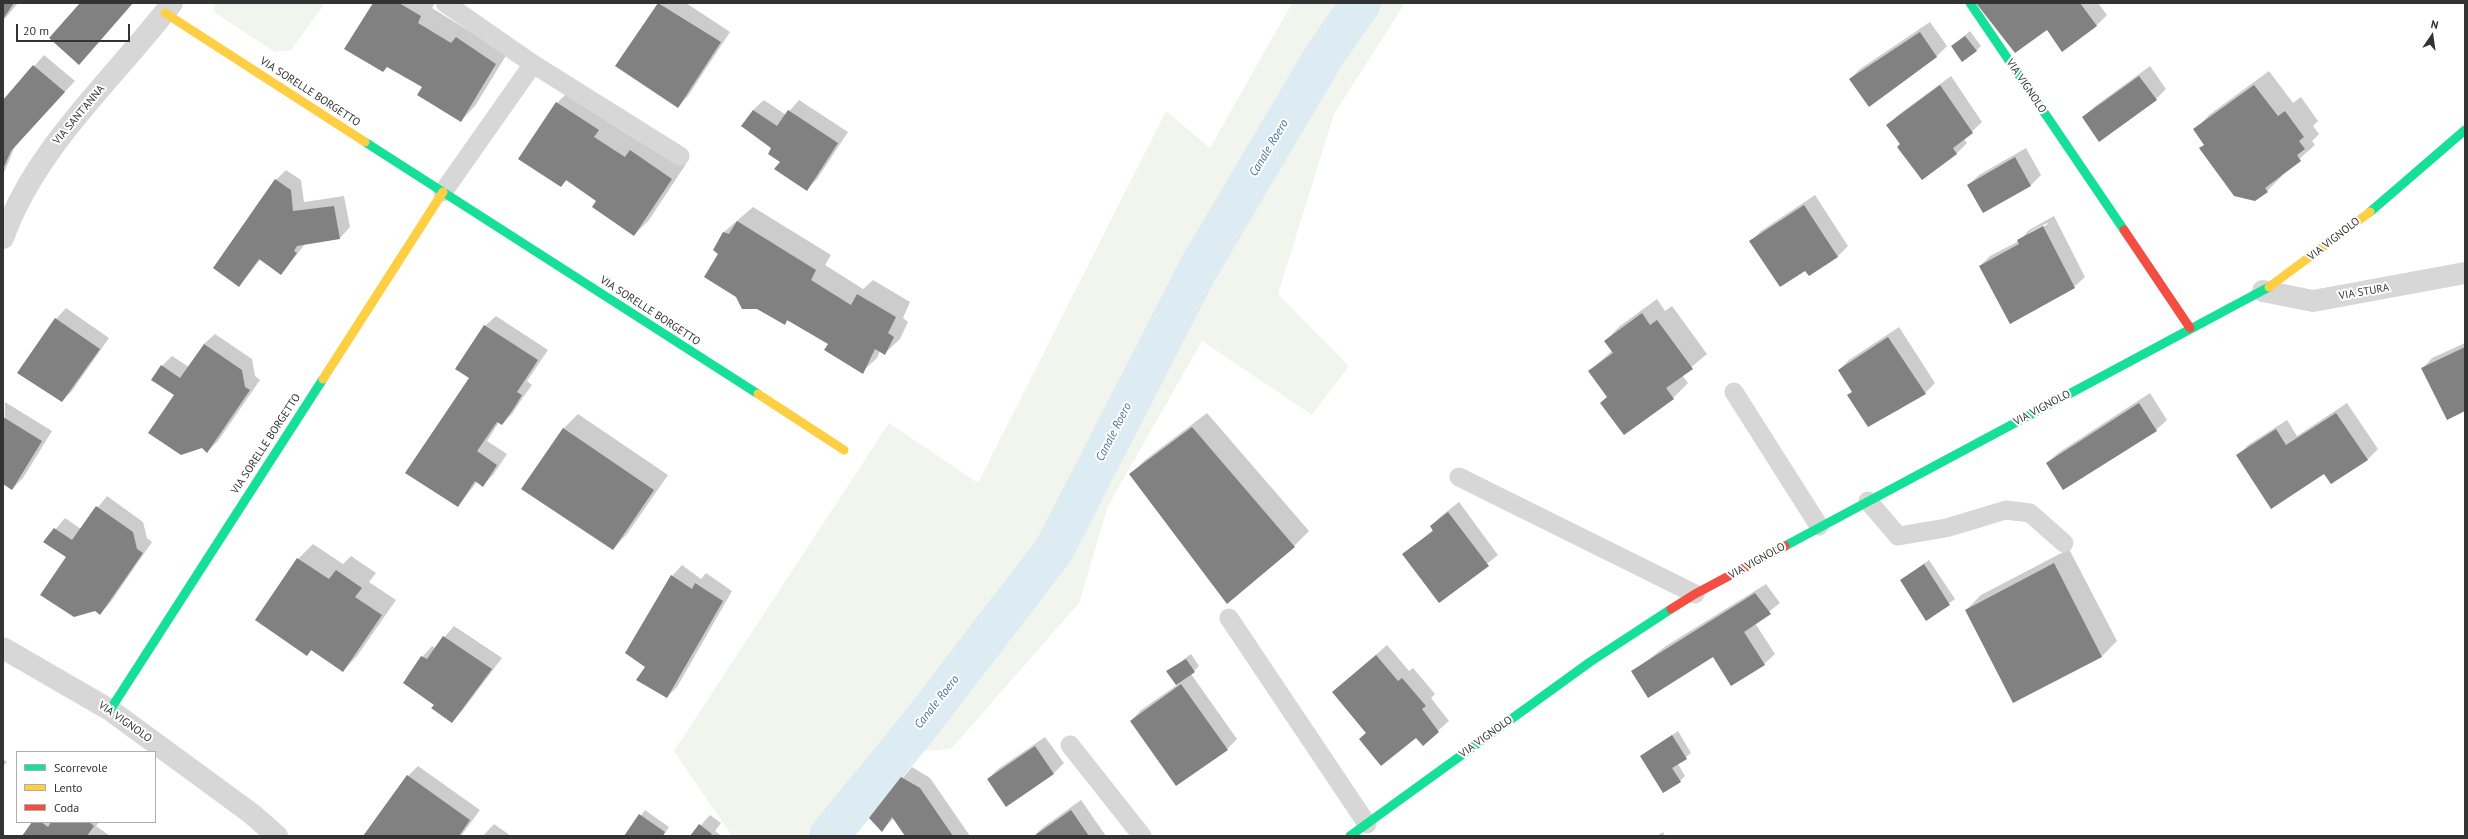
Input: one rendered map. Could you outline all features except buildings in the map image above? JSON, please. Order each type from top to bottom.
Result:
[{"type":"street","name":"VIA VIGNOLO","points":[[1970,3],[2190,328]]},
{"type":"street","name":"VIA SORELLE BORGETTO","points":[[168,8],[443,192],[844,450]]},
{"type":"street","name":"VIA SANT'ANNA","points":[[3,238],[12,212],[50,151],[168,8]]},
{"type":"street","name":"VIA VIGNOLO","points":[[1350,836],[1590,662],[1695,594],[2190,328],[2263,291],[2311,257],[2421,170],[2465,130]]},
{"type":"street","name":"VIA SORELLE BORGETTO","points":[[110,710],[443,192]]},
{"type":"street","name":"VIA STURA","points":[[2263,291],[2313,300],[2465,274]]},
{"type":"street","name":"VIA VIGNOLO","points":[[3,648],[110,710],[252,814],[277,836]]},
{"type":"lane","points":[[446,3],[533,64],[680,156]]},
{"type":"lane","points":[[443,192],[533,64]]},
{"type":"lane","points":[[1734,392],[1820,526]]},
{"type":"lane","points":[[1459,477],[1695,594]]},
{"type":"lane","points":[[1868,501],[1898,536],[1946,528],[2006,510],[2030,513],[2064,543]]},
{"type":"lane","points":[[1229,618],[1366,824]]},
{"type":"lane","points":[[1070,745],[1142,836]]},
{"type":"shaded area","points":[[214,3],[325,3],[291,50],[275,52],[214,12]]},
{"type":"shaded area","points":[[1292,3],[1405,3],[1334,114],[1278,294],[1349,366],[1312,415],[1202,341],[1108,506],[1079,603],[951,749],[878,754],[820,836],[732,836],[674,751],[889,423],[978,483],[1166,111],[1210,148]]},
{"type":"waterway","name":"Canale Roero","points":[[829,836],[918,727],[1054,550],[1198,269],[1324,56],[1361,3]]},
{"type":"traffic: fast","points":[[1970,3],[2124,230]]},
{"type":"traffic: fast","points":[[2370,212],[2465,130]]},
{"type":"traffic: fast","points":[[365,142],[758,394]]},
{"type":"traffic: fast","points":[[1785,546],[2269,287]]},
{"type":"traffic: fast","points":[[110,710],[323,379]]},
{"type":"traffic: fast","points":[[1350,836],[1590,662],[1671,609]]},
{"type":"traffic: slow","points":[[165,13],[365,142]]},
{"type":"traffic: slow","points":[[323,379],[443,192]]},
{"type":"traffic: slow","points":[[2269,287],[2370,212]]},
{"type":"traffic: slow","points":[[758,394],[844,450]]},
{"type":"traffic: jam","points":[[2124,230],[2190,328]]},
{"type":"traffic: jam","points":[[1671,609],[1695,594],[1785,546]]}]
